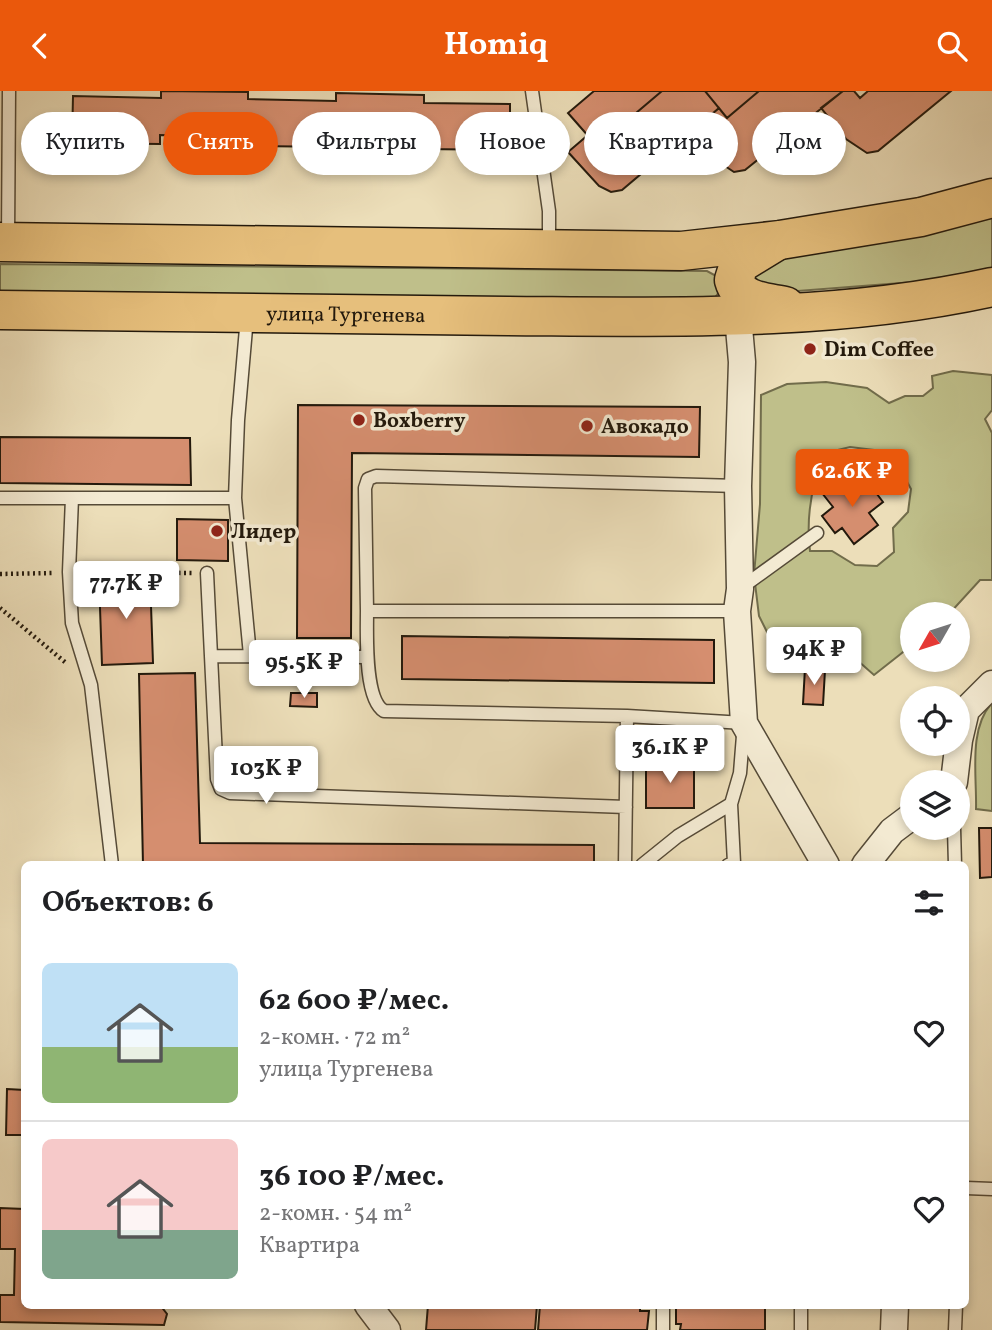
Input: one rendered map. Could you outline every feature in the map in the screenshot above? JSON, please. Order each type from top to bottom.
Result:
[{"type":"main road","name":"улица Тургенева","points":[[4,242],[681,251],[780,240],[921,218],[992,198]]},
{"type":"main road","name":"улица Тургенева","points":[[737,301],[734,272],[738,264],[780,240]]},
{"type":"main road","name":"улица Тургенева","points":[[681,251],[722,269],[729,285],[722,304],[692,317]]},
{"type":"main road","name":"улица Тургенева","points":[[0,310],[692,317],[737,301],[741,294],[751,299],[809,311],[941,299],[992,287]]},
{"type":"street","points":[[737,301],[742,362],[738,486],[744,723],[824,861]]},
{"type":"street","points":[[955,770],[966,710],[992,684]]},
{"type":"street","points":[[867,861],[900,825]]},
{"type":"street","points":[[894,1330],[895,1309]]},
{"type":"lane","points":[[4,242],[9,91]]},
{"type":"lane","points":[[531,91],[549,212],[550,248]]},
{"type":"lane","points":[[247,313],[235,498],[250,655]]},
{"type":"lane","points":[[734,861],[731,804],[740,773],[744,723],[627,716],[384,711],[378,707],[374,699],[368,657],[365,488],[368,479],[376,476],[738,486]]},
{"type":"lane","points":[[0,498],[235,498]]},
{"type":"lane","points":[[72,498],[69,572],[72,623],[91,685],[112,861]]},
{"type":"lane","points":[[367,611],[739,600],[817,533]]},
{"type":"lane","points":[[207,573],[217,779],[221,789],[230,793],[626,807]]},
{"type":"lane","points":[[211,656],[368,657]]},
{"type":"lane","points":[[625,861],[627,716]]},
{"type":"lane","points":[[647,861],[678,837],[731,804]]},
{"type":"lane","points":[[954,840],[955,861]]},
{"type":"lane","points":[[969,1188],[992,1189]]},
{"type":"lane","points":[[663,1309],[663,1330]]},
{"type":"lane","points":[[801,1309],[801,1330]]},
{"type":"lane","points":[[955,1330],[956,1309]]},
{"type":"path","points":[[0,574],[207,573]]},
{"type":"path","points":[[0,608],[91,685]]},
{"type":"green space","points":[[992,218],[992,269],[940,280],[760,294],[748,264]]},
{"type":"green space","points":[[0,264],[707,271],[718,277],[721,289],[714,299],[0,298]]},
{"type":"green space","points":[[953,371],[992,375],[992,410],[985,419],[992,433],[992,580],[980,580],[960,602],[900,602],[900,654],[874,675],[841,646],[810,658],[774,646],[759,616],[754,575],[760,504],[761,395],[787,384],[826,382],[867,388],[889,403],[905,396],[923,396],[933,388],[932,376]],"holes":[[[850,447],[882,451],[899,467],[911,489],[908,512],[893,528],[894,552],[877,566],[855,565],[832,551],[810,551],[811,501],[825,453]]]},
{"type":"green space","points":[[992,703],[992,811],[976,809],[975,753],[984,714]]},
{"type":"building","points":[[161,91],[248,92],[248,99],[336,101],[336,93],[424,95],[424,103],[510,104],[510,112],[455,112],[455,149],[441,149],[441,112],[292,112],[292,146],[278,146],[278,112],[163,112],[163,135],[160,135],[160,144],[149,144],[149,112],[73,112],[73,96],[161,98]]},
{"type":"building","points":[[594,91],[662,91],[637,112],[584,112],[584,131],[569,112]]},
{"type":"building","points":[[662,91],[705,91],[719,108],[714,112],[637,112]]},
{"type":"building","points":[[705,91],[759,91],[734,112],[722,112]]},
{"type":"building","points":[[759,91],[843,91],[817,112],[752,112],[752,164],[738,171],[738,112],[734,112]]},
{"type":"building","points":[[843,91],[854,91],[860,98],[868,91],[951,91],[878,151],[867,153],[846,139],[846,112],[824,112],[821,108]]},
{"type":"building","points":[[584,138],[584,170],[570,154],[570,150]]},
{"type":"building","points":[[589,175],[640,175],[622,190],[611,192],[599,186]]},
{"type":"building","points":[[298,405],[700,407],[699,457],[352,453],[351,638],[297,638]]},
{"type":"building","points":[[0,437],[190,438],[191,485],[0,483]]},
{"type":"building","points":[[844,476],[855,490],[867,481],[883,502],[869,513],[878,525],[854,544],[842,528],[835,533],[822,516],[833,507],[822,493]]},
{"type":"building","points":[[177,519],[228,520],[228,561],[177,560]]},
{"type":"building","points":[[150,577],[153,663],[102,665],[99,579]]},
{"type":"building","points":[[402,636],[714,640],[714,683],[402,679]]},
{"type":"building","points":[[805,668],[825,670],[823,705],[803,704]]},
{"type":"building","points":[[195,673],[200,843],[594,845],[594,861],[143,861],[139,674]]},
{"type":"building","points":[[291,693],[317,693],[317,707],[290,706]]},
{"type":"building","points":[[646,763],[694,763],[694,808],[646,808]]},
{"type":"building","points":[[979,828],[992,828],[992,877],[980,878]]},
{"type":"building","points":[[7,1089],[21,1090],[21,1135],[6,1135]]},
{"type":"building","points":[[0,1208],[21,1209],[21,1309],[163,1309],[167,1314],[164,1325],[0,1322],[0,1295],[14,1295],[15,1249],[0,1249]]},
{"type":"building","points":[[428,1309],[537,1309],[535,1330],[426,1330]]},
{"type":"building","points":[[540,1309],[649,1311],[647,1330],[538,1330]]},
{"type":"building","points":[[676,1309],[765,1309],[765,1330],[680,1330],[681,1324],[676,1324]]},
{"type":"place","name":"Dim Coffee","points":[[810,349]]},
{"type":"place","name":"Boxberry","points":[[359,420]]},
{"type":"place","name":"Авокадо","points":[[587,426]]},
{"type":"place","name":"Лидер","points":[[217,531]]}]
